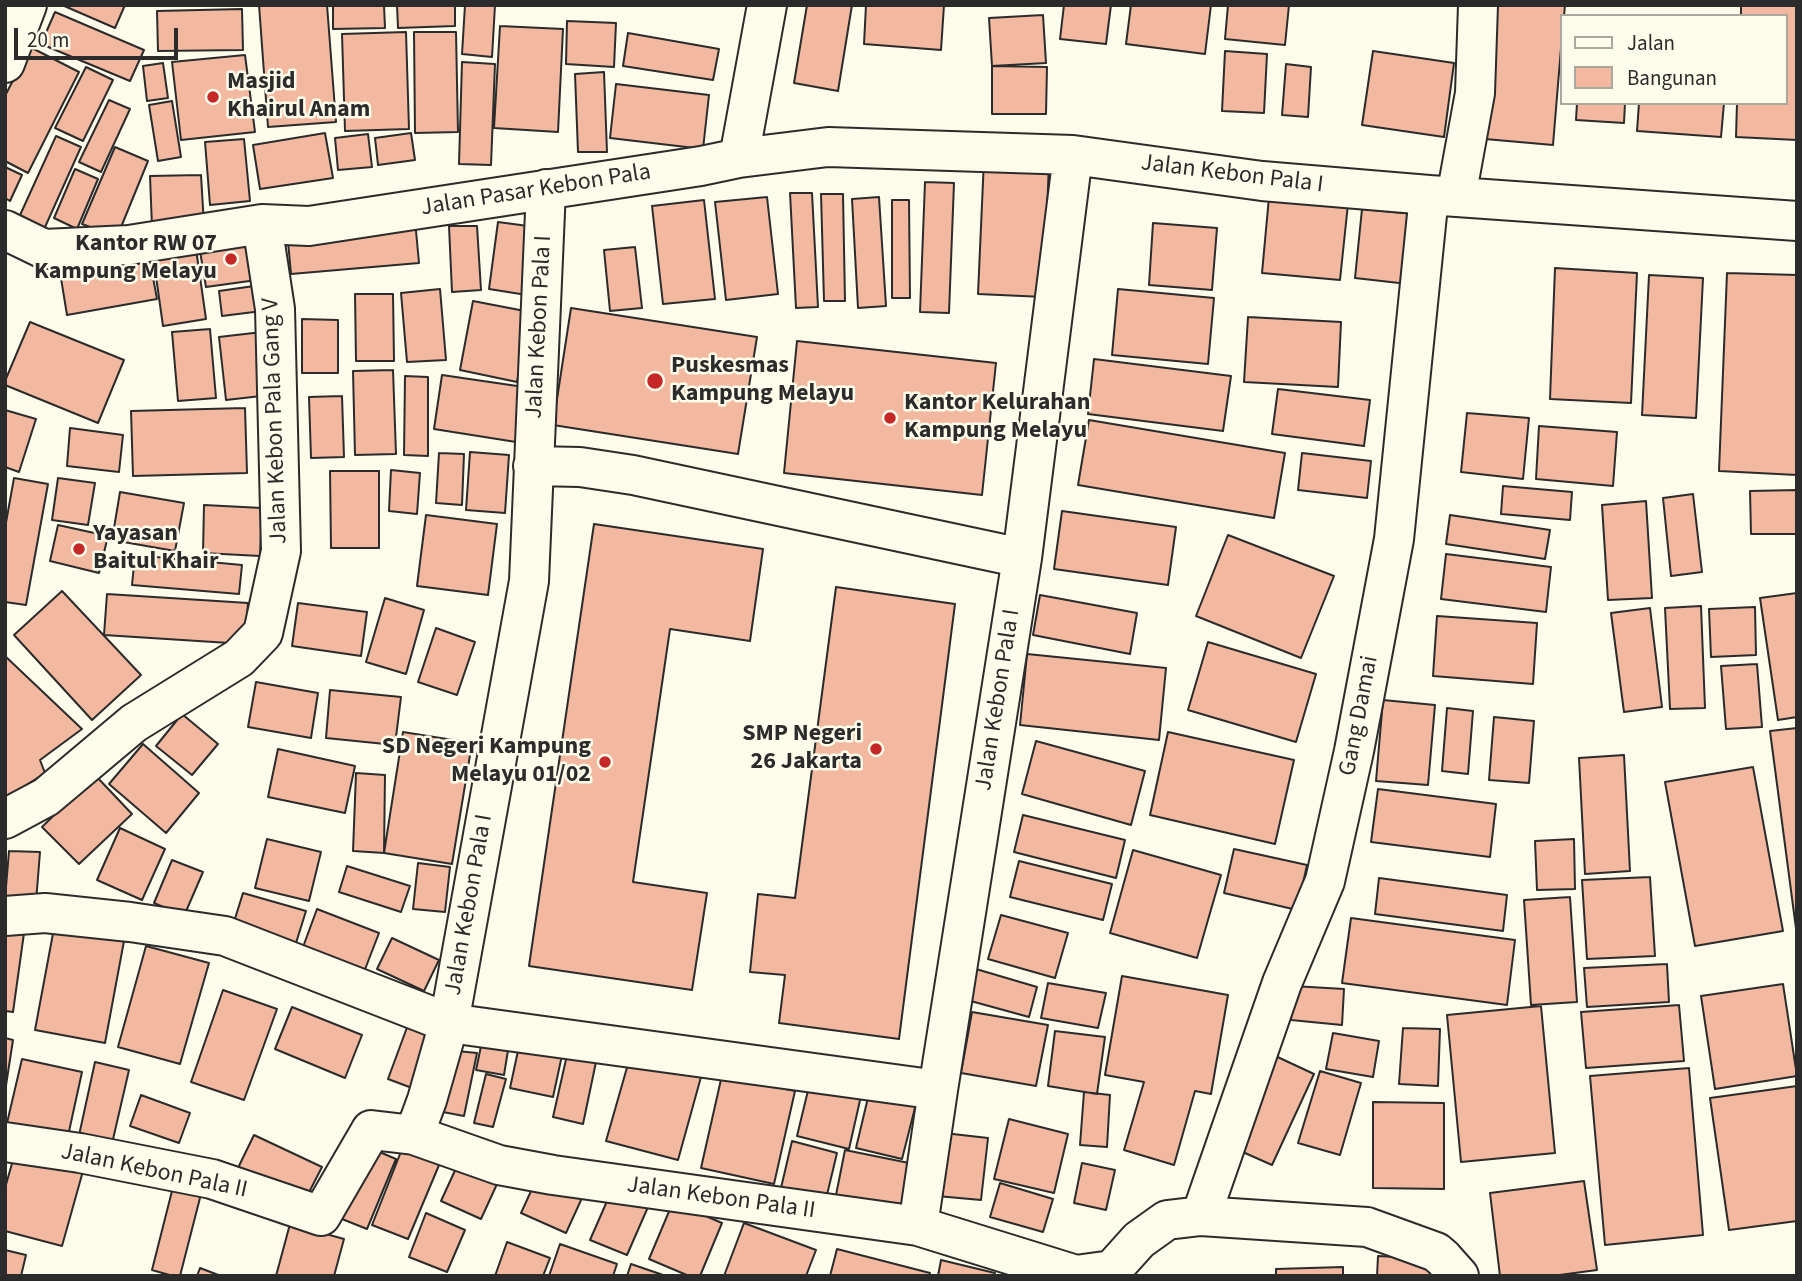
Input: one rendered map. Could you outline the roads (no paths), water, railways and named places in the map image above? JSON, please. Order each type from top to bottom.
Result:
[{"type":"street","points":[[5,63],[27,5]]},
{"type":"street","points":[[739,158],[767,5]]},
{"type":"street","name":"Gang Damai","points":[[1201,1216],[1282,983],[1325,881],[1354,751],[1394,539],[1442,196],[1475,93],[1478,5]]},
{"type":"street","name":"Jalan Pasar Kebon Pala","points":[[5,230],[44,249],[129,245],[262,224],[309,226],[739,158],[828,147],[1073,155]]},
{"type":"street","name":"Jalan Kebon Pala I","points":[[918,1226],[1022,558],[1073,155],[1262,180],[1442,196],[1797,220]]},
{"type":"street","name":"Jalan Kebon Pala I","points":[[546,189],[529,580],[449,1023],[938,1090]]},
{"type":"street","name":"Jalan Kebon Pala Gang V","points":[[5,819],[46,797],[134,723],[239,658],[263,633],[281,551],[275,309],[262,224]]},
{"type":"street","points":[[533,466],[580,467],[633,475],[1022,558]]},
{"type":"street","points":[[5,916],[45,913],[225,936],[449,1023],[414,1135]]},
{"type":"street","name":"Jalan Kebon Pala II","points":[[5,1142],[80,1153],[212,1179],[321,1216],[371,1130],[414,1135],[499,1165],[553,1175],[918,1226],[1076,1275],[1112,1270],[1139,1240],[1167,1220],[1201,1216],[1367,1227],[1436,1252],[1459,1276]]},
{"type":"place","name":"Masjid Khairul Anam","points":[[213,97]]},
{"type":"place","name":"Kantor RW 07 Kampung Melayu","points":[[231,259]]},
{"type":"place","name":"Puskesmas Kampung Melayu","points":[[655,381]]},
{"type":"place","name":"Kantor Kelurahan Kampung Melayu","points":[[890,418]]},
{"type":"place","name":"Yayasan Baitul Khair","points":[[79,549]]},
{"type":"place","name":"SMP Negeri 26 Jakarta","points":[[876,749]]},
{"type":"place","name":"SD Negeri Kampung Melayu 01/02","points":[[605,762]]}]
